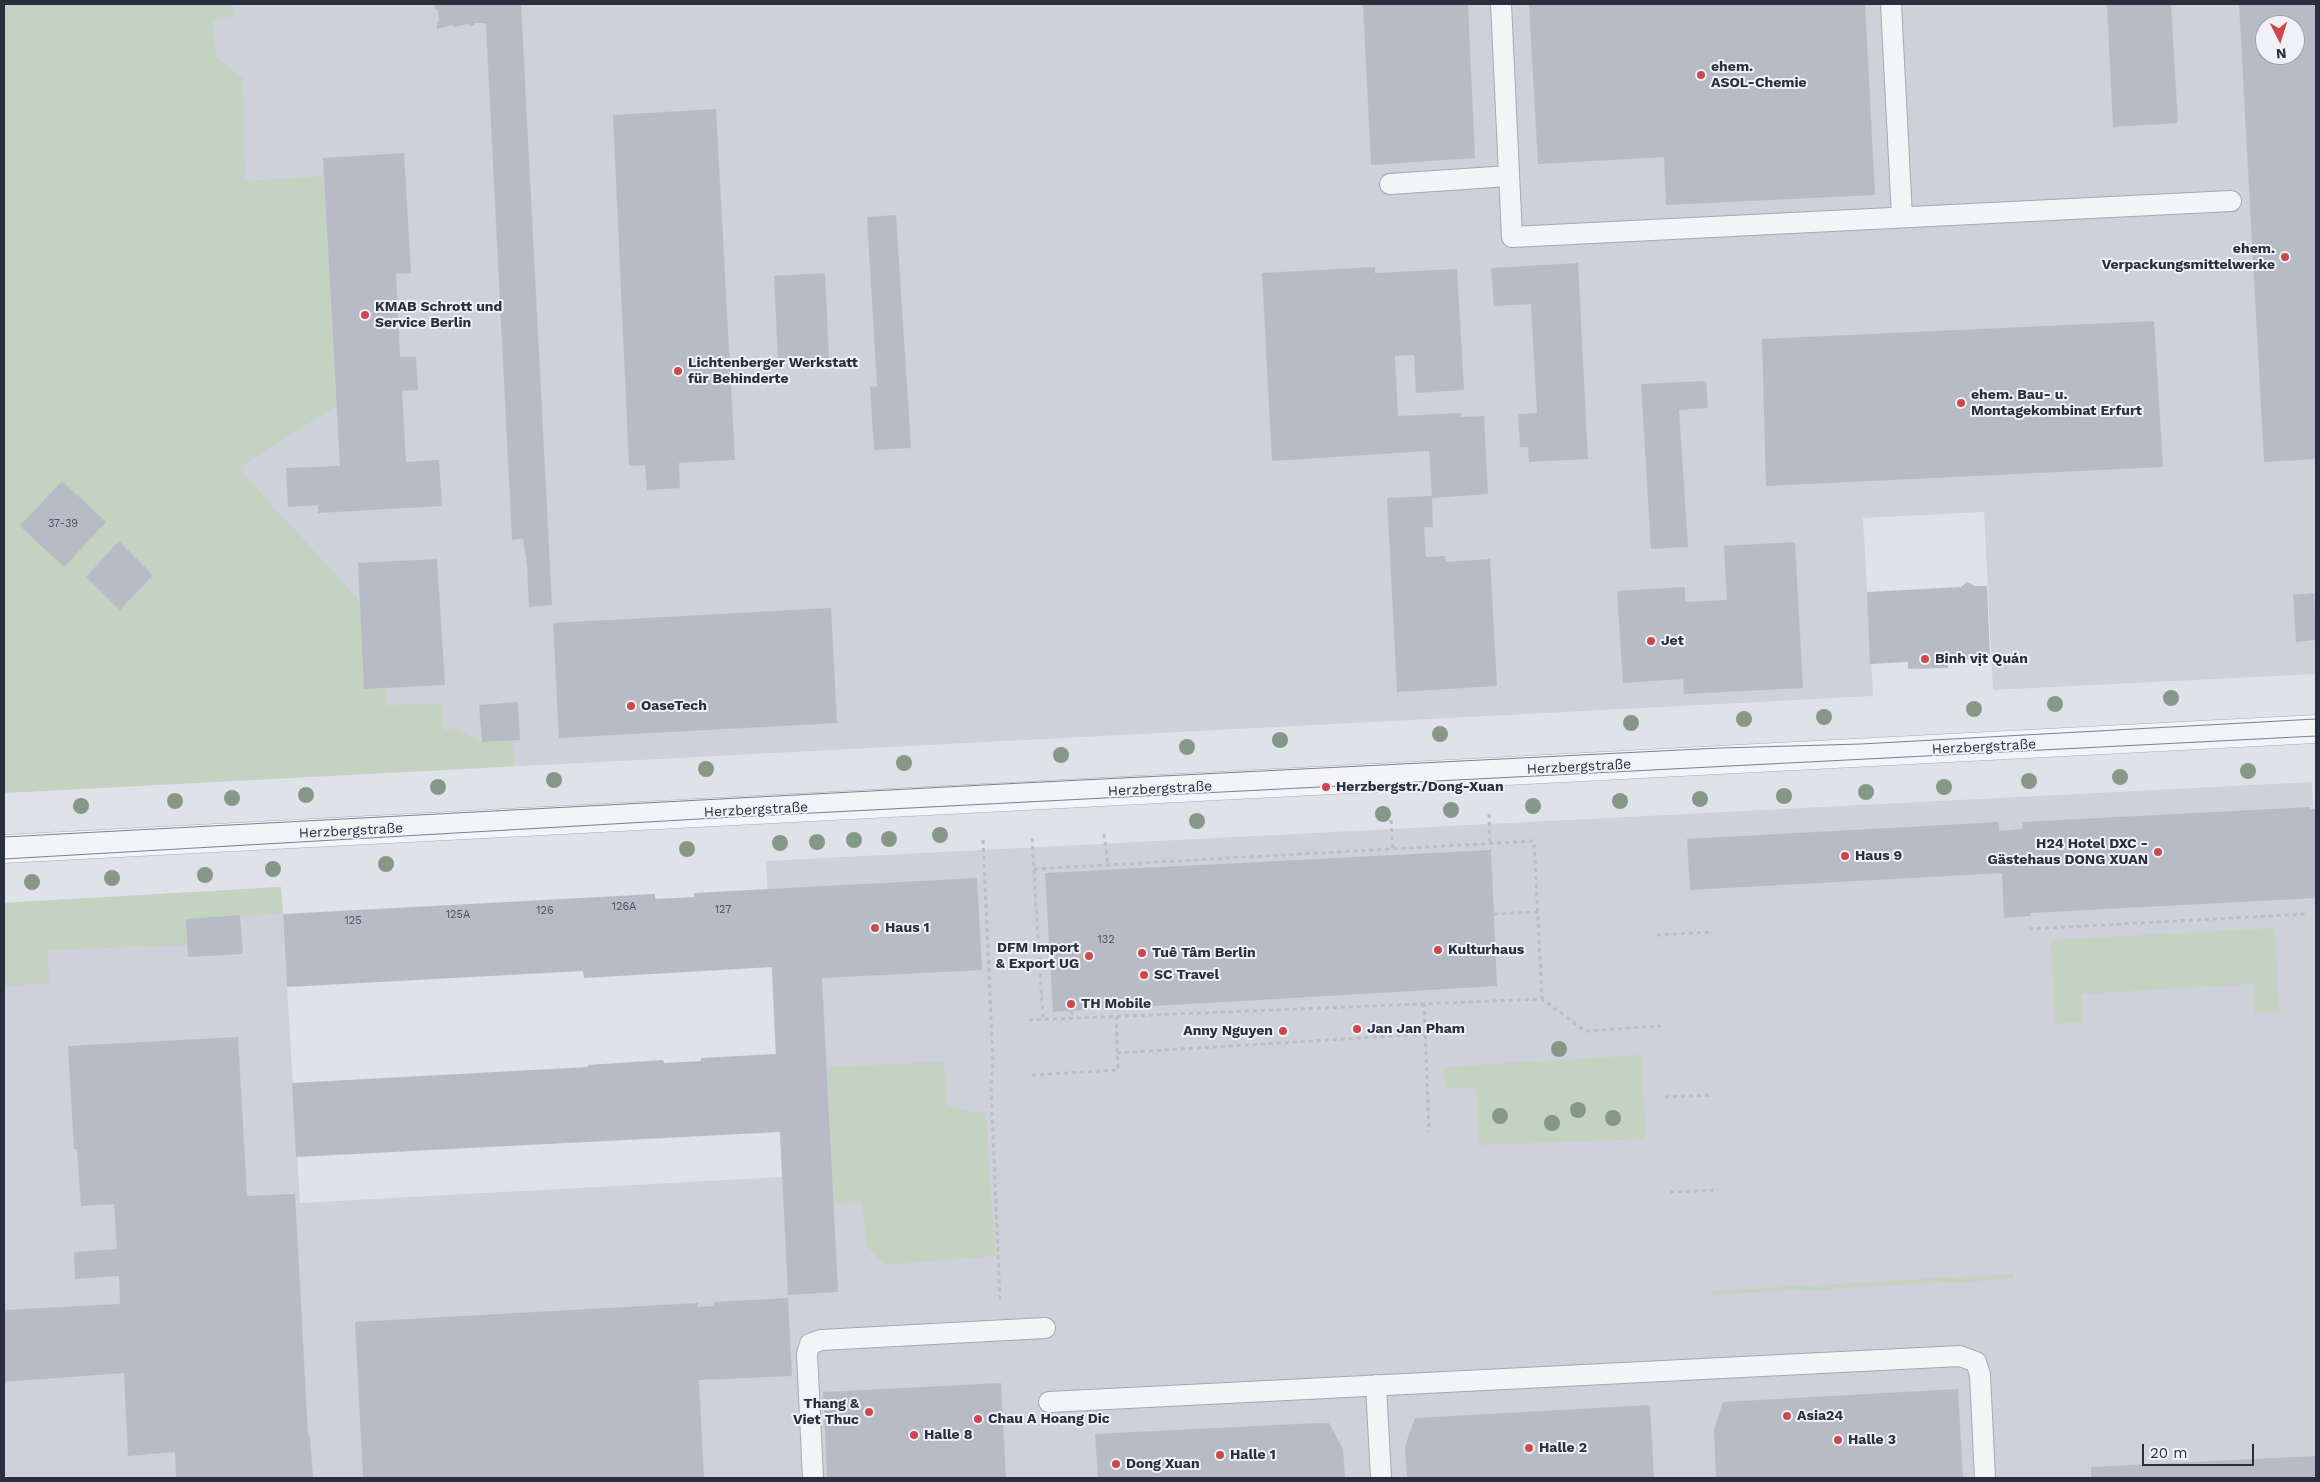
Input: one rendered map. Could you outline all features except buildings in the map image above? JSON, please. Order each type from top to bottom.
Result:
[{"type":"street","name":"Herzbergstraße","points":[[4,849],[2316,729]]},
{"type":"lane","points":[[1501,4],[1512,237],[2231,201]]},
{"type":"lane","points":[[1891,4],[1902,217]]},
{"type":"lane","points":[[1390,184],[1509,176]]},
{"type":"lane","points":[[813,1478],[807,1354],[810,1344],[821,1340],[1045,1328]]},
{"type":"lane","points":[[1048,1402],[1960,1356],[1976,1362],[1980,1375],[1985,1478]]},
{"type":"lane","points":[[1376,1385],[1381,1478]]},
{"type":"path","points":[[1489,814],[1490,844]]},
{"type":"path","points":[[1391,820],[1393,850]]},
{"type":"path","points":[[1104,834],[1108,865]]},
{"type":"path","points":[[1032,838],[1043,1020]]},
{"type":"path","points":[[983,840],[993,1062],[991,1086],[1002,1331]]},
{"type":"path","points":[[1034,869],[1534,841],[1542,999]]},
{"type":"path","points":[[1494,914],[1538,912]]},
{"type":"path","points":[[2029,929],[2306,914]]},
{"type":"path","points":[[1657,935],[1712,932]]},
{"type":"path","points":[[1029,1020],[1542,999],[1585,1031],[1661,1026]]},
{"type":"path","points":[[1424,1003],[1430,1132]]},
{"type":"path","points":[[1072,1011],[1072,1019]]},
{"type":"path","points":[[1032,1075],[1118,1070],[1116,1017]]},
{"type":"path","points":[[1117,1053],[1426,1034]]},
{"type":"path","points":[[1665,1097],[1713,1095]]},
{"type":"path","points":[[1670,1192],[1719,1190]]},
{"type":"shaded area","points":[[4,4],[2316,4],[2316,674],[1993,690],[1984,512],[1863,518],[1873,696],[22,792]]},
{"type":"shaded area","points":[[2312,782],[2316,870],[2316,1478],[4,1478],[4,903],[281,887],[300,1203],[782,1177],[766,861]]},
{"type":"green space","points":[[4,4],[232,4],[235,15],[212,21],[217,58],[243,79],[245,181],[324,176],[336,406],[238,468],[360,601],[364,689],[385,689],[385,705],[443,704],[443,731],[455,728],[482,742],[514,740],[513,766],[4,793]]},
{"type":"green space","points":[[281,887],[283,914],[186,919],[187,945],[48,950],[49,983],[4,986],[4,903]]},
{"type":"green space","points":[[2275,928],[2279,1012],[2255,1013],[2253,984],[2081,994],[2082,1022],[2055,1024],[2051,940]]},
{"type":"green space","points":[[1641,1055],[1646,1139],[1479,1145],[1476,1087],[1445,1089],[1444,1067]]},
{"type":"green space","points":[[944,1062],[946,1105],[978,1113],[985,1111],[995,1256],[885,1265],[867,1246],[862,1203],[833,1204],[827,1067]]},
{"type":"green space","points":[[2013,1274],[2013,1279],[1713,1295],[1713,1291]]},
{"type":"tram line","points":[[4,837],[1003,784],[1720,748],[1861,744],[2316,719]]},
{"type":"tram line","points":[[4,859],[734,817],[2316,736]]},
{"type":"place","name":"ehem. ASOL-Chemie","points":[[1701,75]]},
{"type":"place","name":"ehem. Verpackungsmittelwerke","points":[[2285,257]]},
{"type":"place","name":"KMAB Schrott und Service Berlin","points":[[365,315]]},
{"type":"place","name":"Lichtenberger Werkstatt für Behinderte","points":[[678,371]]},
{"type":"place","name":"ehem. Bau- u. Montagekombinat Erfurt","points":[[1961,403]]},
{"type":"place","name":"Jet","points":[[1651,641]]},
{"type":"place","name":"Binh vịt Quán","points":[[1925,659]]},
{"type":"place","name":"OaseTech","points":[[631,706]]},
{"type":"place","name":"Herzbergstr./Dong-Xuan","points":[[1326,787]]},
{"type":"place","name":"H24 Hotel DXC - Gästehaus DONG XUAN","points":[[2158,852]]},
{"type":"place","name":"Haus 9","points":[[1845,856]]},
{"type":"place","name":"Haus 1","points":[[875,928]]},
{"type":"place","name":"Kulturhaus","points":[[1438,950]]},
{"type":"place","name":"Tuê Tâm Berlin","points":[[1142,953]]},
{"type":"place","name":"DFM Import & Export UG","points":[[1089,956]]},
{"type":"place","name":"SC Travel","points":[[1144,975]]},
{"type":"place","name":"TH Mobile","points":[[1071,1004]]},
{"type":"place","name":"Jan Jan Pham","points":[[1357,1029]]},
{"type":"place","name":"Anny Nguyen","points":[[1283,1031]]},
{"type":"place","name":"Thang & Viet Thuc","points":[[869,1412]]},
{"type":"place","name":"Asia24","points":[[1787,1416]]},
{"type":"place","name":"Chau A Hoang Dic","points":[[978,1419]]},
{"type":"place","name":"Halle 8","points":[[914,1435]]},
{"type":"place","name":"Halle 3","points":[[1838,1440]]},
{"type":"place","name":"Halle 2","points":[[1529,1448]]},
{"type":"place","name":"Halle 1","points":[[1220,1455]]},
{"type":"place","name":"Dong Xuan","points":[[1116,1464]]}]
